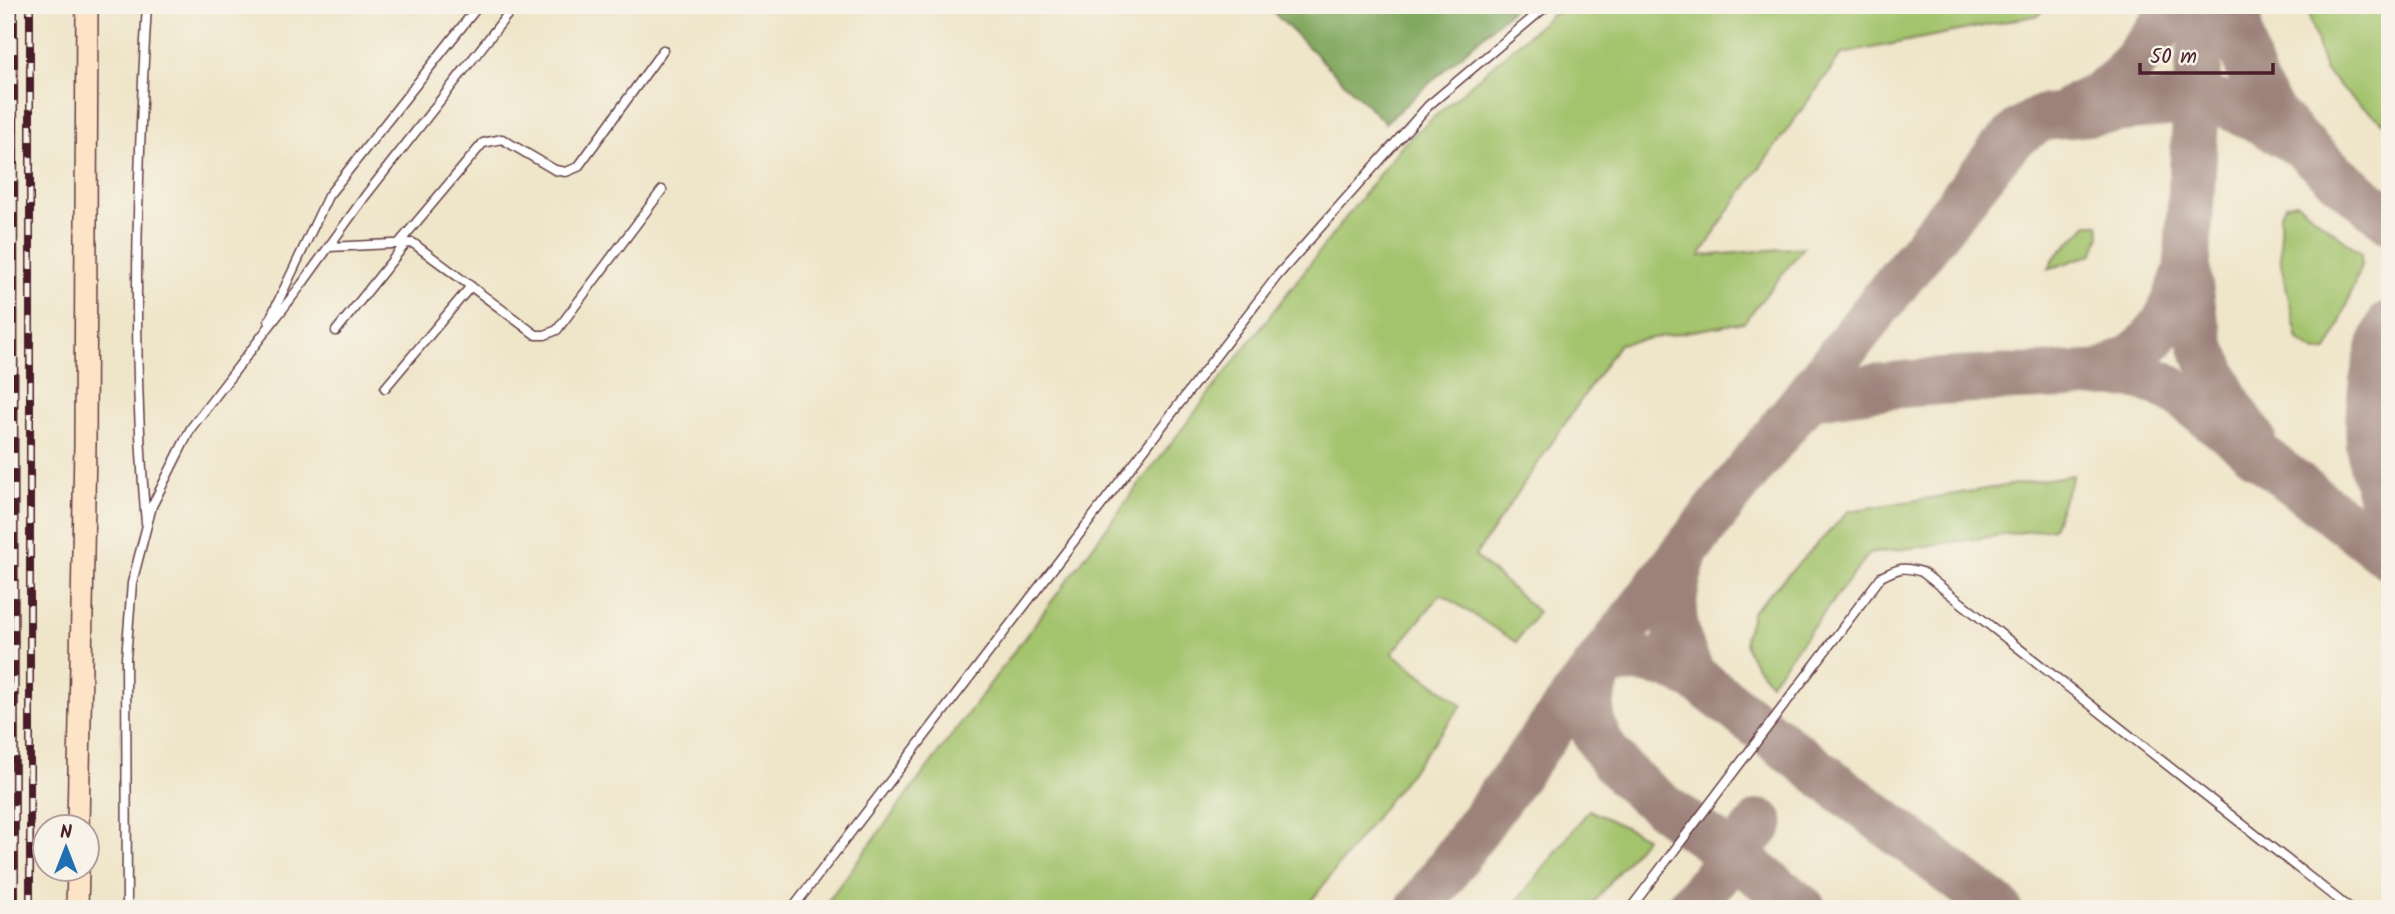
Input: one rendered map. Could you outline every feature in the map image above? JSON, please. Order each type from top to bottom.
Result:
[{"type":"street","points":[[78,813],[85,445],[87,5]]},
{"type":"street","points":[[78,883],[78,909]]},
{"type":"lane","points":[[146,529],[136,285],[140,127],[147,5]]},
{"type":"lane","points":[[262,336],[328,196],[480,5]]},
{"type":"lane","points":[[127,909],[126,658],[132,583],[152,506],[191,428],[366,195],[515,5]]},
{"type":"lane","points":[[792,909],[1278,275],[1429,106],[1550,5]]},
{"type":"lane","points":[[336,331],[402,243],[483,143],[502,139],[555,170],[566,172],[578,167],[663,50]]},
{"type":"lane","points":[[329,247],[413,243],[536,335],[545,335],[557,330],[662,190]]},
{"type":"lane","points":[[384,387],[471,286]]},
{"type":"lane","points":[[1630,909],[1881,577],[1898,568],[1910,568],[1922,572],[2350,909]]},
{"type":"green space","points":[[1266,5],[1517,5],[1385,123]]},
{"type":"green space","points":[[1583,5],[2047,5],[2039,15],[1842,54],[1727,213],[1700,256],[1804,247],[1744,322],[1619,344],[1475,556],[1538,612],[1516,642],[1441,594],[1392,653],[1462,705],[1305,909],[822,909],[1134,491],[1402,145],[1551,15]]},
{"type":"green space","points":[[2308,5],[2390,5],[2390,127],[2352,99],[2325,70]]},
{"type":"green space","points":[[2297,203],[2361,253],[2361,265],[2327,351],[2315,352],[2298,340],[2281,264],[2280,214],[2286,205]]},
{"type":"green space","points":[[2088,224],[2099,224],[2100,236],[2093,254],[2049,269],[2054,258]]},
{"type":"green space","points":[[2073,475],[2053,528],[1869,554],[1770,683],[1751,657],[1745,639],[1752,612],[1849,511]]},
{"type":"green space","points":[[1589,810],[1646,837],[1589,909],[1511,909]]},
{"type":"taxiway","points":[[2071,109],[2101,94],[2123,76],[2178,5]]},
{"type":"taxiway","points":[[2213,5],[2199,57],[2187,268],[2194,316],[2204,351],[2230,406],[2252,437]]},
{"type":"taxiway","points":[[2236,5],[2245,58],[2268,107],[2282,125],[2317,159],[2390,220]]},
{"type":"taxiway","points":[[1806,398],[2001,150],[2020,131],[2042,118],[2196,100],[2223,104],[2255,118],[2305,147]]},
{"type":"taxiway","points":[[2098,374],[2133,356],[2157,334],[2173,305],[2187,269]]},
{"type":"taxiway","points":[[2390,324],[2374,372],[2369,426],[2373,466],[2390,521]]},
{"type":"taxiway","points":[[1419,909],[1609,651],[1806,398],[1878,387],[1951,381],[2098,374],[2132,375],[2161,383],[2184,397],[2390,557]]},
{"type":"taxiway","points":[[1684,556],[1675,589],[1674,617],[1680,645],[1693,676]]},
{"type":"taxiway","points":[[1593,671],[1619,661],[1644,660],[1693,676],[1999,909]]},
{"type":"taxiway","points":[[1603,662],[1590,712],[1598,739],[1612,759],[1651,797],[1803,909]]},
{"type":"taxiway","points":[[1688,909],[1761,823]]},
{"type":"railway","points":[[14,5],[15,909]]},
{"type":"railway","points":[[30,5],[30,909]]}]
